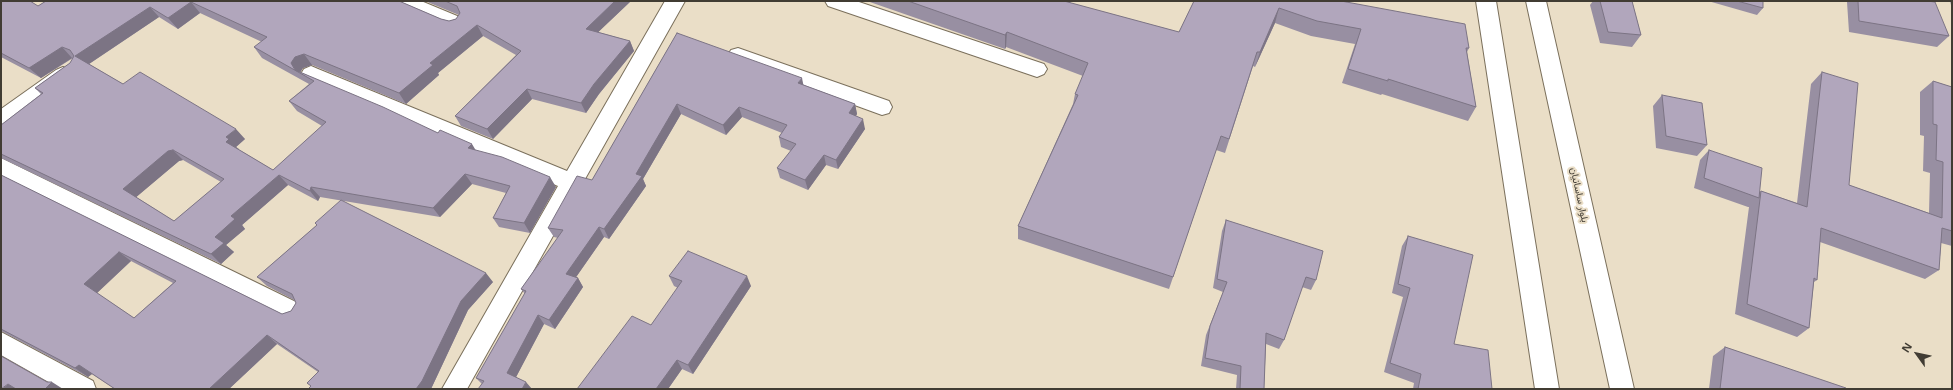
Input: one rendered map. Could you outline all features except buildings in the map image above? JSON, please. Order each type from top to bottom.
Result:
[{"type":"main road","points":[[404,1],[456,23]]},
{"type":"main road","points":[[454,389],[572,182],[668,30],[675,1]]},
{"type":"main road","points":[[835,1],[1037,69]]},
{"type":"main road","points":[[1486,1],[1547,389]]},
{"type":"main road","name":"بلوار ساسانیان","points":[[1536,1],[1622,389]]},
{"type":"main road","points":[[719,48],[882,107]]},
{"type":"main road","points":[[1,120],[73,67]]},
{"type":"main road","points":[[311,74],[572,182]]},
{"type":"main road","points":[[1,167],[292,311]]},
{"type":"main road","points":[[1,343],[84,389]]}]
